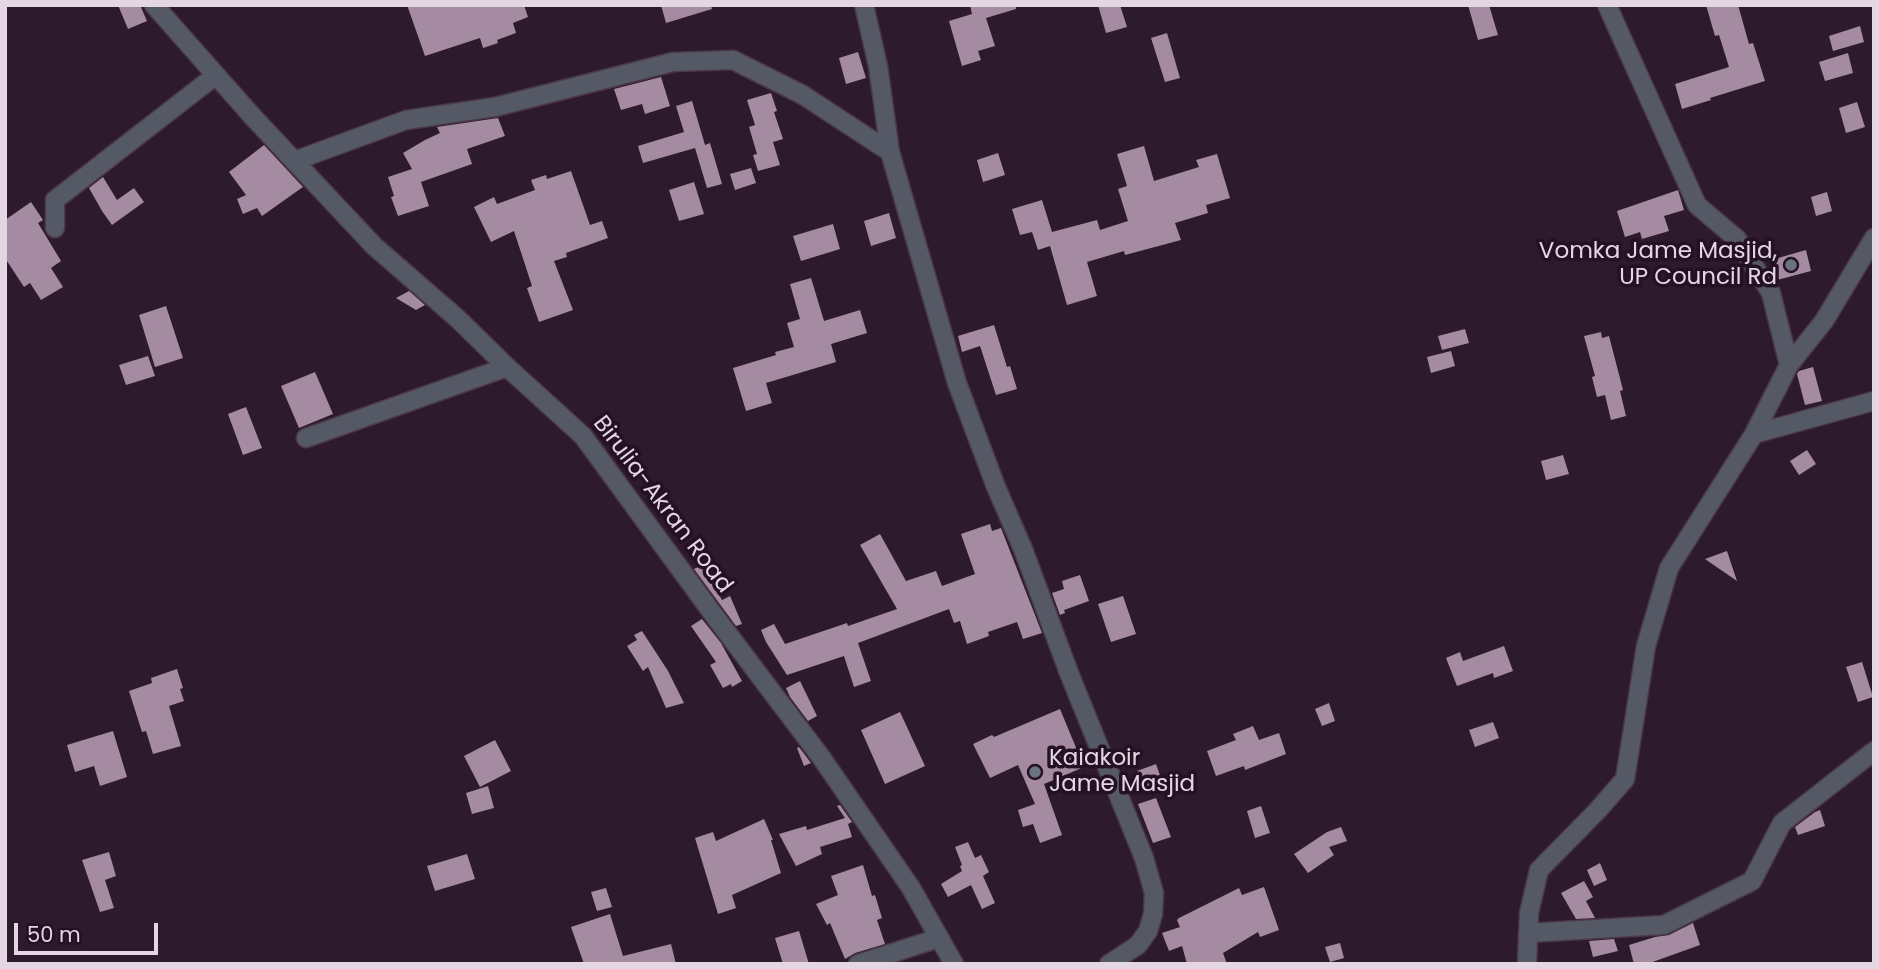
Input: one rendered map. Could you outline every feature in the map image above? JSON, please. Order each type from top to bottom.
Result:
[{"type":"street","name":"Birulia-Akran Road","points":[[154,5],[294,162],[374,246],[458,319],[583,436],[821,757],[911,888],[954,964]]},
{"type":"street","points":[[864,5],[878,66],[890,152],[957,383],[1144,858],[1154,893],[1153,914],[1148,931],[1138,945],[1110,964]]},
{"type":"street","points":[[1607,5],[1697,205],[1737,239],[1771,292],[1789,365]]},
{"type":"street","points":[[294,162],[406,120],[495,107],[673,62],[733,60],[803,95],[890,152]]},
{"type":"street","points":[[55,228],[55,200],[216,75]]},
{"type":"street","points":[[1527,964],[1529,913],[1539,870],[1625,779],[1646,646],[1669,568],[1754,434],[1789,365],[1824,321],[1874,238]]},
{"type":"street","points":[[306,438],[507,367]]},
{"type":"street","points":[[1754,434],[1874,401]]},
{"type":"street","points":[[1528,933],[1664,925],[1752,881],[1782,822],[1874,751]]},
{"type":"street","points":[[858,964],[939,938]]},
{"type":"building","points":[[118,5],[140,5],[147,21],[128,29]]},
{"type":"building","points":[[407,5],[524,5],[528,17],[513,23],[516,33],[497,40],[498,43],[483,48],[480,38],[425,56]]},
{"type":"building","points":[[661,5],[711,5],[712,9],[666,23]]},
{"type":"building","points":[[970,5],[1016,5],[1016,9],[986,18],[995,46],[978,51],[981,60],[962,66],[949,21],[972,14]]},
{"type":"building","points":[[1098,5],[1120,5],[1127,27],[1106,33]]},
{"type":"building","points":[[1468,5],[1489,5],[1498,35],[1478,40]]},
{"type":"building","points":[[1706,5],[1738,5],[1749,44],[1753,43],[1765,81],[1682,109],[1675,84],[1729,67],[1719,35],[1715,36]]},
{"type":"building","points":[[1860,26],[1864,42],[1833,51],[1829,36]]},
{"type":"building","points":[[1167,33],[1180,78],[1165,82],[1151,38]]},
{"type":"building","points":[[858,52],[866,78],[846,84],[839,58]]},
{"type":"building","points":[[1848,53],[1853,73],[1825,81],[1819,62]]},
{"type":"building","points":[[661,77],[670,106],[645,114],[642,104],[621,110],[614,89]]},
{"type":"building","points":[[771,93],[783,139],[773,142],[780,165],[758,171],[753,155],[757,154],[749,127],[755,125],[747,100]]},
{"type":"building","points":[[692,101],[705,145],[710,143],[722,184],[707,188],[695,148],[643,163],[638,146],[684,132],[676,106]]},
{"type":"building","points":[[1857,102],[1865,127],[1846,133],[1839,108]]},
{"type":"building","points":[[498,118],[505,136],[467,149],[472,164],[421,182],[429,206],[398,216],[388,177],[412,169],[403,153],[440,133],[437,127]]},
{"type":"building","points":[[264,145],[303,187],[262,216],[257,208],[243,214],[237,199],[246,195],[229,172]]},
{"type":"building","points":[[1144,146],[1154,181],[1199,167],[1196,160],[1217,154],[1230,198],[1206,205],[1208,213],[1175,223],[1181,240],[1125,255],[1124,251],[1087,262],[1097,296],[1067,305],[1050,246],[1038,250],[1032,232],[1020,235],[1012,209],[1042,200],[1052,232],[1097,220],[1100,230],[1128,221],[1118,189],[1127,186],[1117,154]]},
{"type":"building","points":[[998,153],[1005,175],[983,182],[977,160]]},
{"type":"building","points":[[751,168],[756,183],[735,190],[730,174]]},
{"type":"building","points":[[571,171],[590,225],[602,221],[608,238],[566,253],[567,257],[554,261],[573,310],[539,322],[527,288],[532,286],[514,231],[491,242],[474,207],[494,197],[497,204],[535,190],[531,180],[546,175],[547,179]]},
{"type":"building","points":[[103,177],[117,200],[134,188],[144,202],[112,225],[89,188]]},
{"type":"building","points":[[694,182],[704,214],[679,221],[669,190]]},
{"type":"building","points":[[1678,190],[1684,210],[1664,216],[1669,231],[1642,239],[1640,232],[1625,237],[1617,211]]},
{"type":"building","points":[[1827,192],[1832,211],[1816,216],[1811,197]]},
{"type":"building","points":[[31,202],[43,220],[38,223],[61,261],[51,268],[63,287],[41,300],[30,283],[24,287],[5,258],[5,220]]},
{"type":"building","points":[[889,213],[896,238],[871,246],[864,221]]},
{"type":"building","points":[[833,224],[840,249],[801,261],[793,236]]},
{"type":"building","name":"Vomka Jame Masjid, UP Council Rd","points":[[1806,250],[1811,271],[1777,280],[1771,260]]},
{"type":"building","points":[[811,278],[824,321],[860,310],[867,333],[831,344],[836,362],[766,383],[772,403],[746,411],[733,368],[794,347],[787,323],[800,319],[790,284]]},
{"type":"building","points":[[409,291],[425,305],[416,310],[396,298]]},
{"type":"building","points":[[166,306],[183,358],[155,367],[139,315]]},
{"type":"building","points":[[994,325],[1017,389],[996,395],[980,346],[962,352],[958,336]]},
{"type":"building","points":[[1465,329],[1469,343],[1442,350],[1438,336]]},
{"type":"building","points":[[1601,332],[1602,338],[1609,336],[1623,390],[1620,391],[1626,416],[1611,420],[1605,395],[1597,397],[1592,377],[1595,376],[1584,336]]},
{"type":"building","points":[[1451,351],[1455,366],[1431,373],[1427,357]]},
{"type":"building","points":[[148,356],[155,376],[126,385],[119,365]]},
{"type":"building","points":[[1813,367],[1822,401],[1805,405],[1797,374]]},
{"type":"building","points":[[315,372],[333,414],[299,428],[281,386]]},
{"type":"building","points":[[246,407],[262,448],[243,455],[228,414]]},
{"type":"building","points":[[1807,450],[1816,464],[1799,475],[1790,461]]},
{"type":"building","points":[[1563,455],[1569,474],[1546,480],[1541,461]]},
{"type":"building","points":[[990,524],[992,531],[1001,528],[1042,633],[1023,639],[1017,622],[988,632],[989,636],[967,644],[960,621],[954,623],[949,609],[858,643],[871,681],[854,687],[844,656],[787,675],[766,642],[761,630],[774,624],[785,644],[897,609],[860,545],[880,534],[906,581],[936,571],[942,586],[975,574],[961,534]]},
{"type":"building","points":[[1727,551],[1737,581],[1705,559]]},
{"type":"building","points":[[702,565],[722,600],[730,596],[742,624],[736,626],[694,569]]},
{"type":"building","points":[[1080,575],[1089,601],[1064,610],[1065,613],[1060,615],[1052,593],[1064,589],[1062,581]]},
{"type":"building","points":[[1123,596],[1136,634],[1111,642],[1098,604]]},
{"type":"building","points":[[702,619],[721,643],[742,681],[732,687],[731,684],[723,688],[710,665],[716,662],[691,626]]},
{"type":"building","points":[[642,631],[668,671],[684,703],[666,708],[648,667],[643,671],[627,646],[637,640],[634,635]]},
{"type":"building","points":[[1504,646],[1513,671],[1494,678],[1493,673],[1457,686],[1446,658],[1460,652],[1463,661]]},
{"type":"building","points":[[1862,662],[1873,697],[1858,702],[1846,667]]},
{"type":"building","points":[[177,669],[184,701],[169,706],[181,746],[153,754],[146,731],[142,732],[129,691],[152,683],[151,678]]},
{"type":"building","points":[[800,681],[817,716],[808,721],[786,688]]},
{"type":"building","points":[[1329,703],[1335,721],[1322,726],[1315,709]]},
{"type":"building","points":[[1060,709],[1084,767],[1044,784],[1062,835],[1040,843],[1033,824],[1023,827],[1018,810],[1035,804],[1018,765],[990,778],[973,744]]},
{"type":"building","points":[[900,712],[925,766],[885,784],[861,730]]},
{"type":"building","points":[[1493,722],[1499,738],[1475,747],[1469,730]]},
{"type":"building","points":[[1253,726],[1259,740],[1279,733],[1286,754],[1245,770],[1244,766],[1216,776],[1207,751],[1236,740],[1233,734]]},
{"type":"building","points":[[113,731],[127,777],[100,786],[94,766],[75,772],[67,745]]},
{"type":"building","points":[[495,740],[511,771],[480,787],[464,756]]},
{"type":"building","points":[[799,747],[811,763],[804,766],[797,748]]},
{"type":"building","points":[[1156,764],[1162,781],[1143,788],[1137,771]]},
{"type":"building","points":[[488,786],[494,808],[472,814],[466,793]]},
{"type":"building","points":[[1156,798],[1171,837],[1153,843],[1138,804]]},
{"type":"building","points":[[840,805],[852,822],[848,824],[852,837],[820,847],[822,854],[796,866],[779,834],[806,826],[807,830],[845,818],[837,806]]},
{"type":"building","points":[[1261,806],[1270,833],[1255,838],[1247,811]]},
{"type":"building","points":[[1820,810],[1825,826],[1798,835],[1795,827]]},
{"type":"building","points":[[764,819],[773,840],[781,873],[732,895],[736,908],[718,914],[695,838],[713,832],[716,841]]},
{"type":"building","points":[[1341,827],[1347,841],[1329,847],[1334,855],[1308,873],[1294,854],[1327,832]]},
{"type":"building","points":[[968,842],[975,858],[981,855],[989,872],[983,876],[995,903],[982,909],[971,885],[948,897],[941,884],[962,871],[955,847]]},
{"type":"building","points":[[109,852],[116,876],[105,880],[114,908],[100,912],[82,860]]},
{"type":"building","points":[[467,854],[475,879],[435,891],[427,866]]},
{"type":"building","points":[[1600,863],[1607,880],[1594,886],[1587,870]]},
{"type":"building","points":[[863,865],[882,918],[877,920],[885,944],[855,953],[845,959],[830,923],[827,925],[816,904],[838,895],[831,876]]},
{"type":"building","points":[[1584,881],[1593,897],[1586,901],[1595,918],[1576,919],[1561,893]]},
{"type":"building","points":[[1264,887],[1279,930],[1260,937],[1258,932],[1223,953],[1227,964],[1187,964],[1182,946],[1169,951],[1162,933],[1180,927],[1177,920],[1179,918],[1239,888],[1242,895]]},
{"type":"building","points":[[606,888],[612,907],[597,911],[591,892]]},
{"type":"building","points":[[610,914],[623,956],[671,944],[676,964],[584,964],[571,927]]},
{"type":"building","points":[[1693,923],[1700,945],[1647,964],[1634,964],[1629,945],[1669,935]]},
{"type":"building","points":[[799,931],[809,964],[783,964],[775,938]]},
{"type":"building","points":[[1614,939],[1618,951],[1593,957],[1589,941]]},
{"type":"building","points":[[1340,943],[1344,958],[1330,962],[1325,947]]},
{"type":"place","name":"Vomka Jame Masjid, UP Council Rd","points":[[1791,265]]},
{"type":"place","name":"Kaiakoir Jame Masjid","points":[[1035,772]]}]
